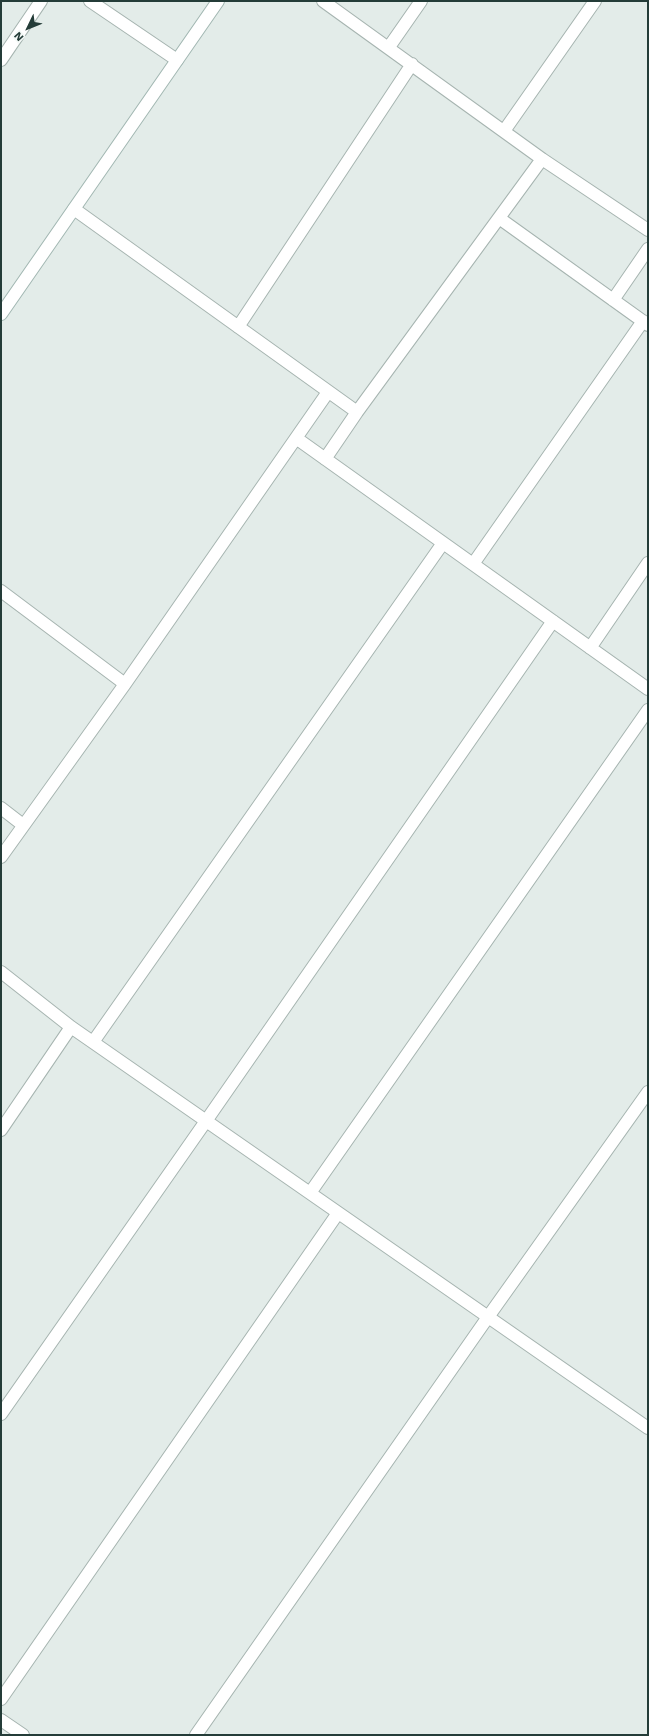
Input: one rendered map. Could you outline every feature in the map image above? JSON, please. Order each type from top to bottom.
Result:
[{"type":"street","points":[[1,60],[41,1]]},
{"type":"street","points":[[90,1],[178,60]]},
{"type":"street","points":[[1,314],[218,1]]},
{"type":"street","points":[[323,1],[389,47],[542,159],[648,230]]},
{"type":"street","points":[[389,47],[421,1]]},
{"type":"street","points":[[504,131],[595,1]]},
{"type":"street","points":[[238,327],[412,64]]},
{"type":"street","points":[[325,459],[356,412],[542,159]]},
{"type":"street","points":[[74,209],[356,412]]},
{"type":"street","points":[[473,564],[646,323],[499,218]]},
{"type":"street","points":[[613,300],[648,249]]},
{"type":"street","points":[[1,857],[125,684],[328,392]]},
{"type":"street","points":[[296,438],[648,689]]},
{"type":"street","points":[[93,1042],[443,543]]},
{"type":"street","points":[[590,648],[648,563]]},
{"type":"street","points":[[1,591],[125,684]]},
{"type":"street","points":[[1,1414],[553,621]]},
{"type":"street","points":[[310,1193],[648,710]]},
{"type":"street","points":[[1,808],[23,825]]},
{"type":"street","points":[[1,972],[71,1027],[648,1428]]},
{"type":"street","points":[[1,1130],[71,1027]]},
{"type":"street","points":[[196,1735],[488,1317],[648,1092]]},
{"type":"street","points":[[1,1699],[338,1212]]},
{"type":"street","points":[[1,1720],[23,1735]]}]
